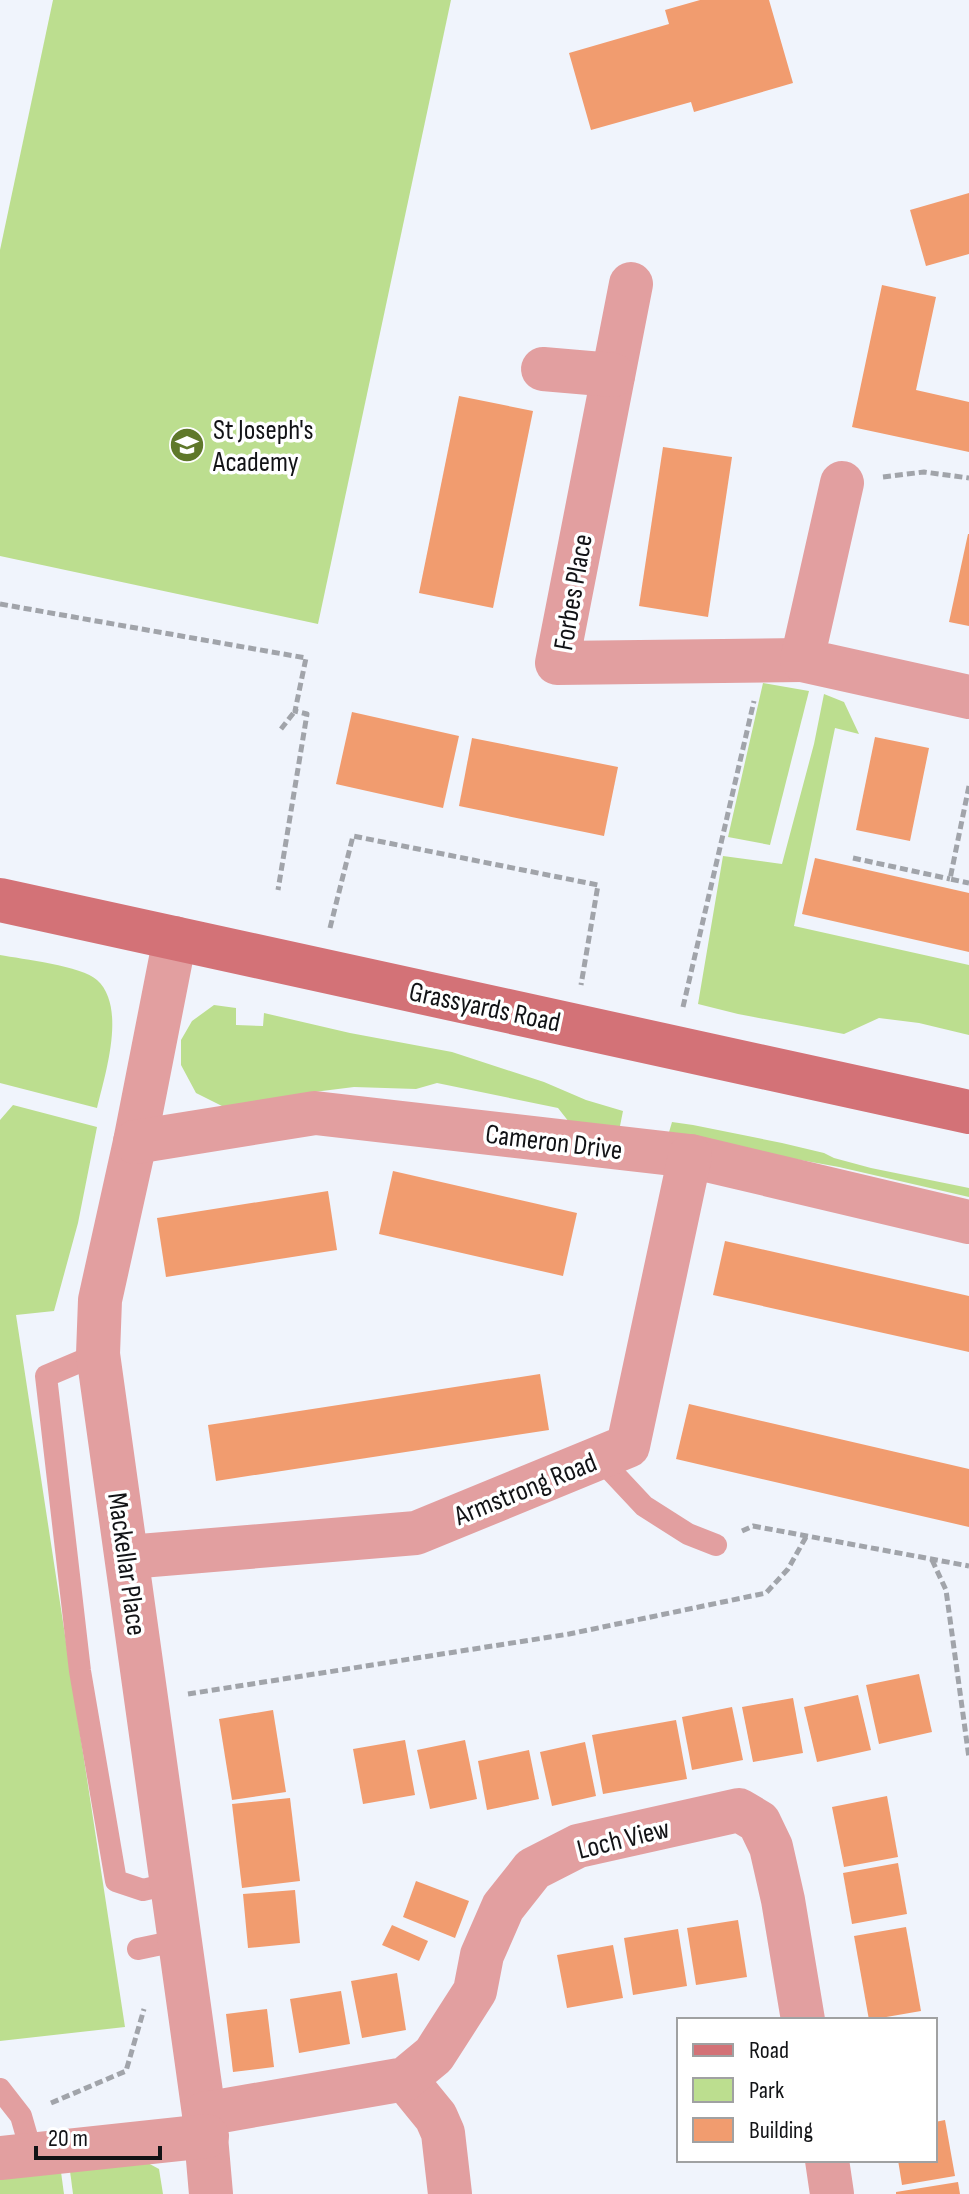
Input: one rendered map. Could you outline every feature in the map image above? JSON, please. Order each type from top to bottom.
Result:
[{"type":"main road","name":"Grassyards Road","points":[[0,900],[969,1112]]},
{"type":"street","name":"Forbes Place","points":[[631,284],[557,663],[782,661],[969,697]]},
{"type":"street","points":[[543,369],[613,375]]},
{"type":"street","points":[[782,661],[842,483]]},
{"type":"street","name":"Mackellar Place","points":[[175,938],[100,1300],[98,1354],[172,1883],[158,1945],[189,2014],[206,2125],[211,2194]]},
{"type":"street","name":"Cameron Drive","points":[[135,1142],[315,1113],[690,1156],[969,1222]]},
{"type":"street","name":"Armstrong Road","points":[[128,1557],[416,1533],[628,1446],[690,1156]]},
{"type":"street","name":"Loch View","points":[[405,2079],[434,2055],[475,1991],[482,1955],[503,1907],[533,1869],[578,1846],[739,1810],[759,1822],[771,1847],[803,2018]]},
{"type":"street","points":[[17,2143],[206,2125],[405,2079],[436,2117],[443,2133],[450,2194]]},
{"type":"street","points":[[827,2162],[832,2194]]},
{"type":"lane","points":[[98,1354],[46,1376],[80,1671],[116,1881],[143,1890],[172,1883]]},
{"type":"lane","points":[[599,1458],[644,1506],[688,1534],[716,1545]]},
{"type":"lane","points":[[0,2089],[17,2143]]},
{"type":"path","points":[[842,483],[924,472],[969,478]]},
{"type":"path","points":[[0,604],[306,658],[295,711],[281,729]]},
{"type":"path","points":[[674,1047],[782,661]]},
{"type":"path","points":[[278,890],[307,714],[295,711]]},
{"type":"path","points":[[950,879],[969,786]]},
{"type":"path","points":[[320,970],[353,836],[598,885],[574,1026]]},
{"type":"path","points":[[853,858],[969,883]]},
{"type":"path","points":[[716,1545],[753,1526],[969,1566]]},
{"type":"path","points":[[148,1700],[569,1634],[766,1593],[788,1569],[806,1537]]},
{"type":"path","points":[[932,1559],[946,1590],[969,1758]]},
{"type":"path","points":[[17,2143],[126,2071],[158,1945]]},
{"type":"green space","name":"St Joseph's Academy","points":[[53,0],[451,0],[318,624],[0,556],[0,250]]},
{"type":"green space","points":[[763,683],[809,691],[770,845],[728,837]]},
{"type":"green space","points":[[824,694],[844,702],[859,734],[835,728],[794,926],[969,965],[969,1035],[919,1023],[879,1018],[844,1034],[698,1004],[723,856],[782,864]]},
{"type":"green space","points":[[0,955],[79,971],[97,980],[106,992],[111,1007],[111,1041],[97,1108],[0,1083]]},
{"type":"green space","points":[[214,1005],[236,1008],[236,1025],[263,1026],[264,1013],[452,1052],[623,1111],[618,1136],[569,1122],[558,1108],[437,1083],[416,1089],[354,1087],[314,1092],[238,1114],[196,1093],[181,1065],[181,1040],[192,1021]]},
{"type":"green space","points":[[13,1105],[97,1127],[78,1223],[54,1311],[16,1315],[125,2027],[0,2041],[0,1120]]},
{"type":"green space","points":[[672,1122],[782,1143],[871,1168],[969,1188],[969,1197],[789,1158],[665,1146]]},
{"type":"green space","points":[[146,2162],[159,2169],[163,2194],[73,2194],[70,2171]]},
{"type":"green space","points":[[61,2172],[64,2194],[0,2194],[0,2178]]},
{"type":"building","points":[[700,0],[769,0],[793,83],[694,112],[691,102],[591,130],[569,53],[669,24],[665,10]]},
{"type":"building","points":[[969,193],[969,254],[926,266],[910,210]]},
{"type":"building","points":[[882,285],[936,297],[916,390],[969,402],[969,452],[852,427]]},
{"type":"building","points":[[459,396],[533,411],[493,608],[419,593]]},
{"type":"building","points":[[663,447],[732,457],[708,617],[639,606]]},
{"type":"building","points":[[969,534],[969,626],[949,622]]},
{"type":"building","points":[[352,712],[459,736],[443,808],[336,784]]},
{"type":"building","points":[[875,737],[929,748],[910,841],[856,830]]},
{"type":"building","points":[[472,738],[618,767],[604,836],[459,806]]},
{"type":"building","points":[[815,858],[969,893],[969,952],[802,914]]},
{"type":"building","points":[[393,1171],[577,1213],[563,1276],[379,1234]]},
{"type":"building","points":[[328,1191],[337,1250],[166,1277],[157,1218]]},
{"type":"building","points":[[725,1241],[969,1296],[969,1352],[713,1295]]},
{"type":"building","points":[[540,1374],[549,1430],[216,1481],[208,1425]]},
{"type":"building","points":[[689,1404],[969,1469],[969,1527],[676,1459]]},
{"type":"building","points":[[919,1674],[932,1732],[879,1744],[866,1685]]},
{"type":"building","points":[[858,1695],[871,1750],[817,1762],[804,1707]]},
{"type":"building","points":[[793,1698],[803,1753],[753,1762],[742,1707]]},
{"type":"building","points":[[732,1707],[743,1760],[692,1770],[682,1717]]},
{"type":"building","points":[[273,1710],[286,1792],[232,1800],[219,1719]]},
{"type":"building","points":[[676,1720],[687,1779],[603,1794],[592,1735]]},
{"type":"building","points":[[405,1740],[415,1795],[363,1804],[353,1749]]},
{"type":"building","points":[[465,1740],[477,1799],[430,1809],[417,1750]]},
{"type":"building","points":[[585,1742],[596,1796],[552,1806],[540,1752]]},
{"type":"building","points":[[529,1750],[539,1799],[487,1810],[478,1761]]},
{"type":"building","points":[[887,1796],[898,1857],[844,1867],[832,1807]]},
{"type":"building","points":[[290,1798],[300,1881],[242,1888],[232,1804]]},
{"type":"building","points":[[898,1863],[907,1914],[852,1924],[843,1873]]},
{"type":"building","points":[[416,1881],[469,1901],[455,1938],[403,1917]]},
{"type":"building","points":[[295,1890],[300,1943],[248,1948],[243,1894]]},
{"type":"building","points":[[738,1920],[747,1977],[696,1985],[687,1928]]},
{"type":"building","points":[[392,1925],[428,1941],[419,1961],[382,1945]]},
{"type":"building","points":[[906,1927],[921,2011],[869,2018],[854,1936]]},
{"type":"building","points":[[678,1929],[687,1986],[633,1995],[624,1938]]},
{"type":"building","points":[[613,1945],[623,1998],[567,2008],[557,1955]]},
{"type":"building","points":[[397,1973],[406,2030],[362,2038],[351,1981]]},
{"type":"building","points":[[341,1991],[350,2044],[299,2053],[290,1999]]},
{"type":"building","points":[[267,2009],[274,2067],[233,2072],[226,2014]]},
{"type":"building","points":[[945,2120],[955,2176],[902,2185],[898,2162],[937,2162],[937,2122]]},
{"type":"building","points":[[958,2182],[960,2194],[896,2194],[896,2192]]},
{"type":"place","name":"St Joseph's Academy","points":[[187,445]]}]
